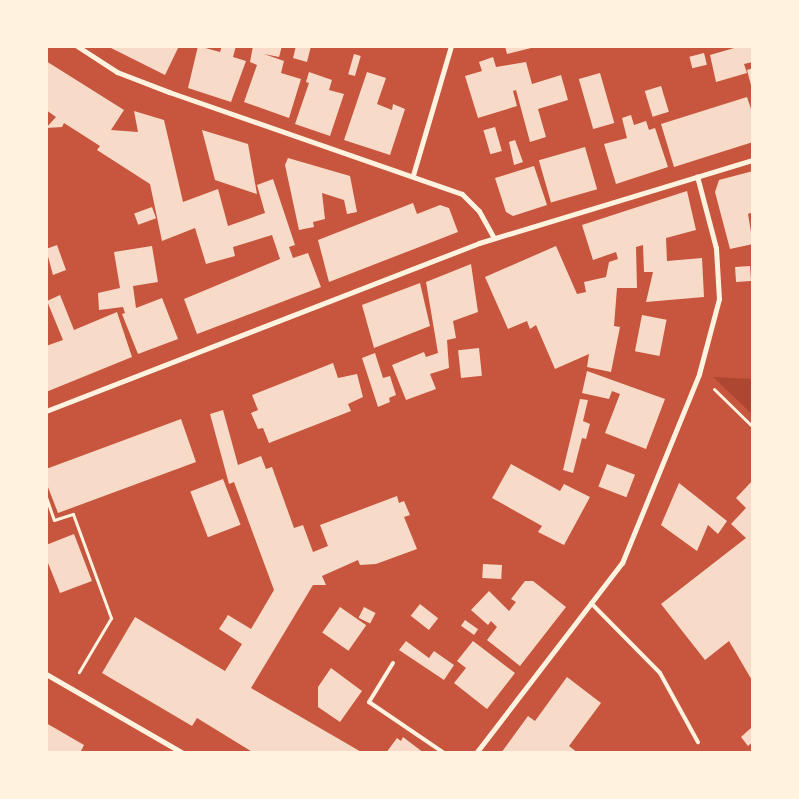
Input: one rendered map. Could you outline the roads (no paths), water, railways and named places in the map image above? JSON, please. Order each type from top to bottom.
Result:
[{"type":"street","points":[[77,46],[117,72],[168,92],[413,175],[462,194],[479,212],[494,238]]},
{"type":"street","points":[[413,175],[451,46]]},
{"type":"street","points":[[46,411],[494,238],[753,160]]},
{"type":"street","points":[[476,753],[622,563],[699,374],[719,299],[716,248],[697,176]]},
{"type":"street","points":[[46,674],[183,753]]},
{"type":"lane","points":[[591,603],[660,672],[698,742]]},
{"type":"lane","points":[[393,663],[369,702],[444,753]]}]
